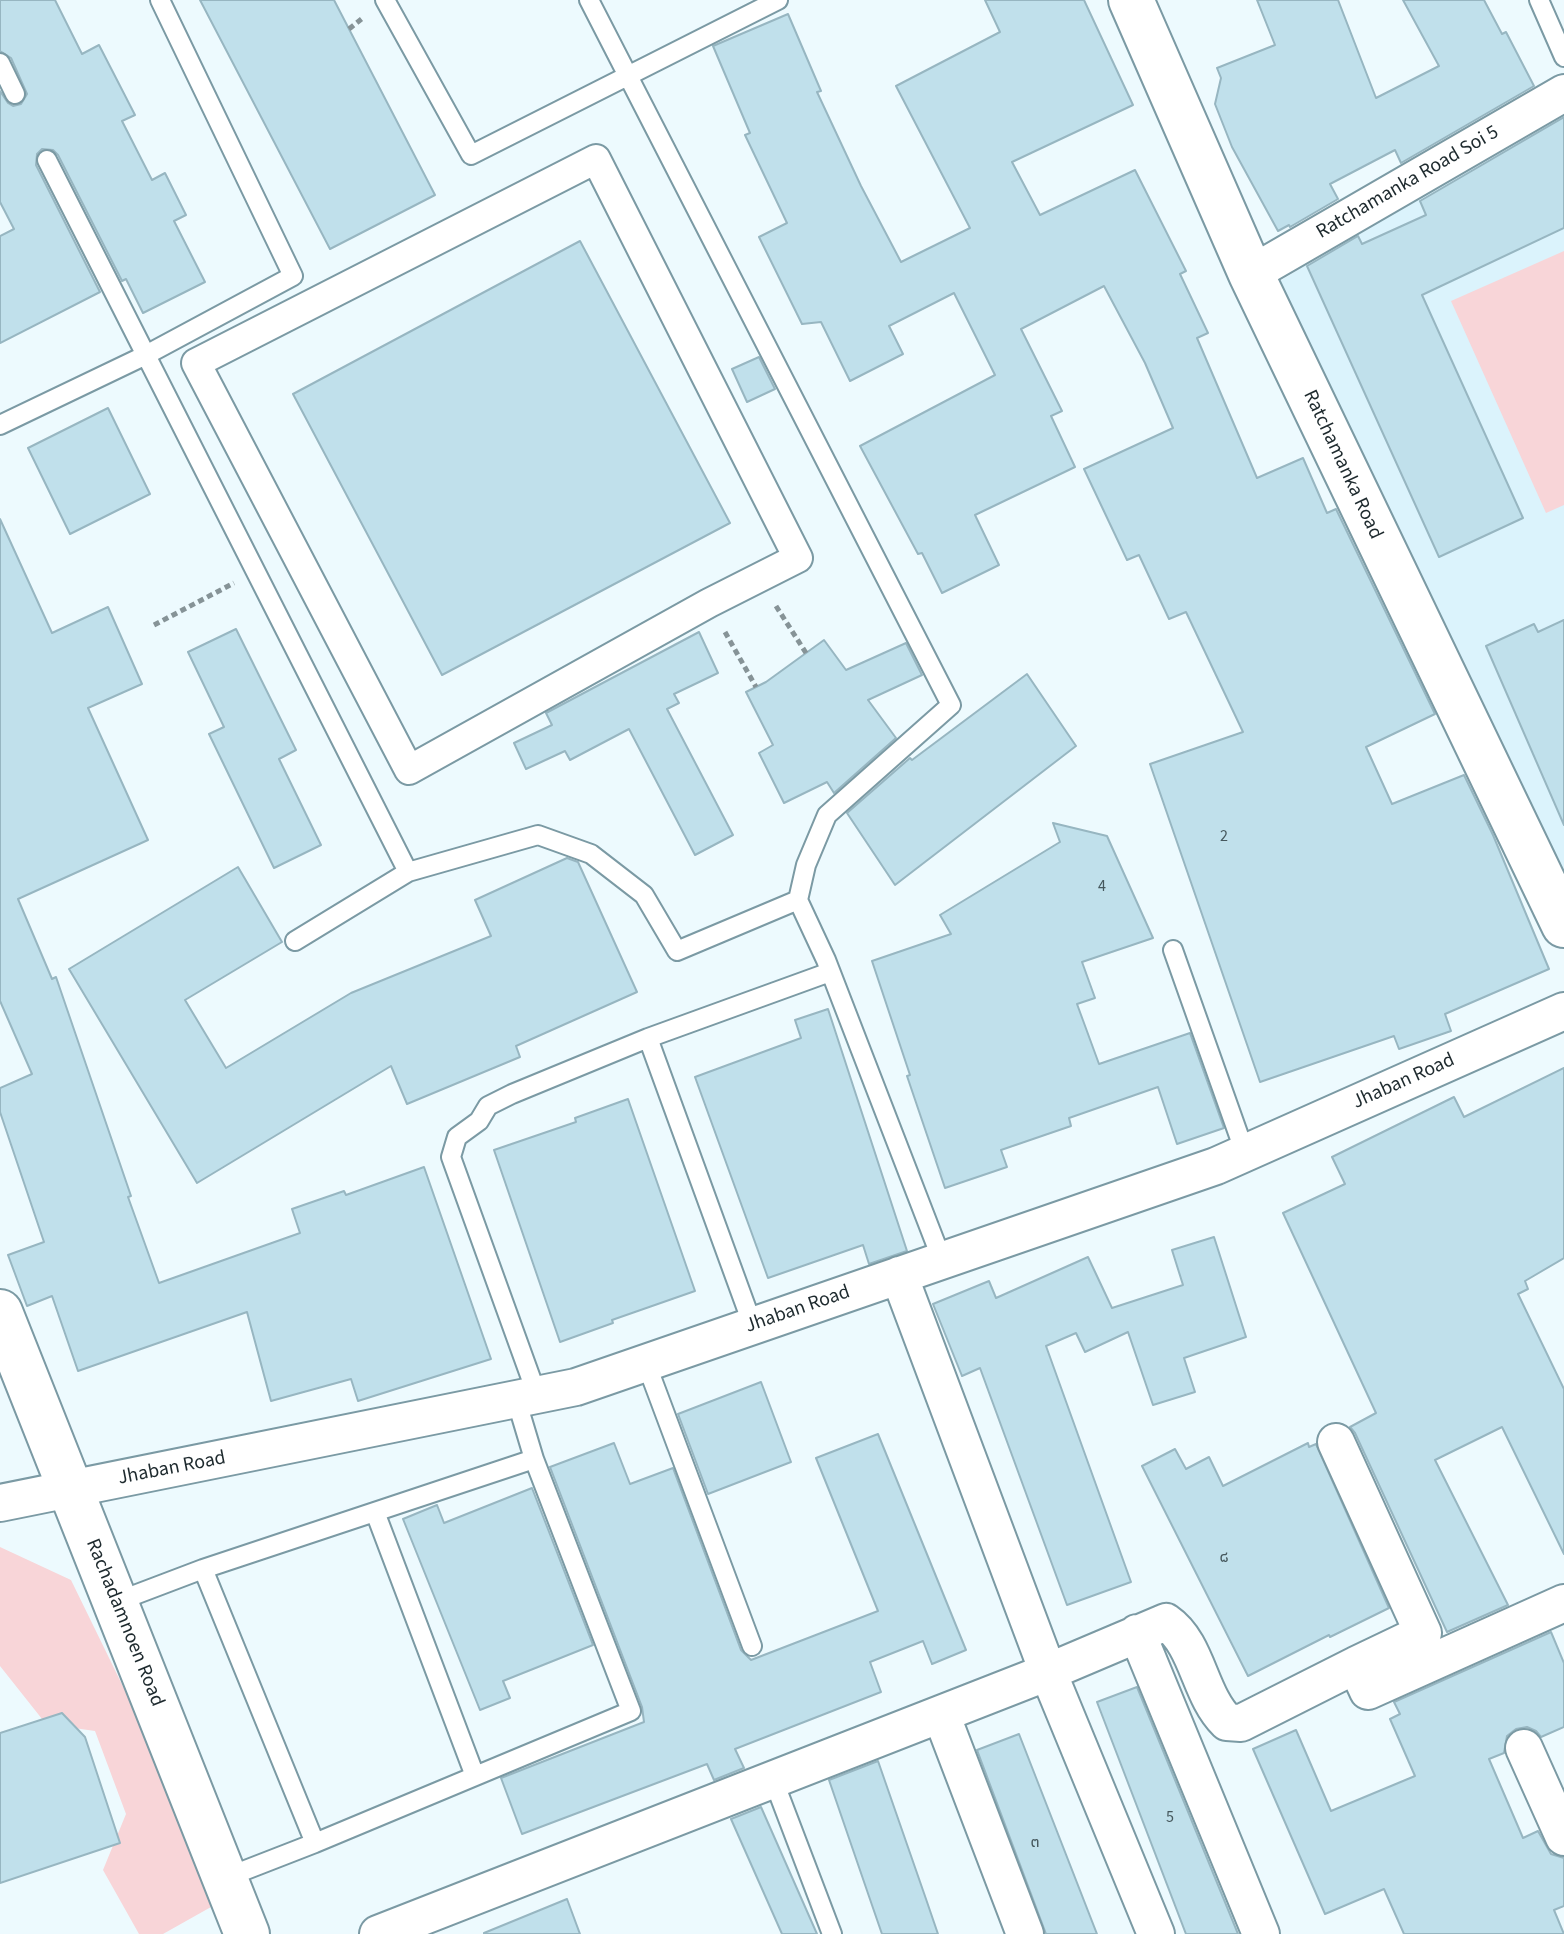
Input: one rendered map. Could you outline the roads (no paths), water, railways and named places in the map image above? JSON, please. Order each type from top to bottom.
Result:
[{"type":"street","name":"Ratchamanka Road","points":[[1131,0],[1251,274],[1564,925]]},
{"type":"street","name":"Ratchamanka Road Soi 5","points":[[1251,274],[1564,93]]},
{"type":"street","points":[[596,159],[798,558],[709,603],[409,770],[196,363],[596,159]]},
{"type":"street","name":"Jhaban Road","points":[[0,1503],[576,1387],[1216,1166],[1564,1011]]},
{"type":"street","points":[[899,1275],[1048,1672],[1156,1934]]},
{"type":"street","name":"Rachadamnoen Road","points":[[0,1312],[247,1934]]},
{"type":"street","points":[[378,1934],[1048,1672],[1166,1622],[1178,1630],[1215,1710],[1227,1722],[1241,1723],[1423,1633],[1336,1442]]},
{"type":"street","points":[[1356,1665],[1368,1691],[1564,1603]]},
{"type":"street","points":[[1137,1633],[1261,1934]]},
{"type":"street","points":[[941,1714],[1025,1934]]},
{"type":"street","points":[[1524,1748],[1564,1837]]},
{"type":"lane","points":[[0,425],[146,355],[293,276],[160,0]]},
{"type":"lane","points":[[385,0],[471,155],[778,0]]},
{"type":"lane","points":[[589,0],[951,705],[827,815],[806,865],[798,900],[830,972],[942,1260]]},
{"type":"lane","points":[[1539,0],[1564,57]]},
{"type":"lane","points":[[0,63],[15,94]]},
{"type":"lane","points":[[47,160],[408,872]]},
{"type":"lane","points":[[295,941],[408,872],[538,835],[591,854],[644,895],[677,951],[798,900]]},
{"type":"lane","points":[[1173,950],[1245,1153]]},
{"type":"lane","points":[[225,1878],[631,1711],[534,1459],[526,1397],[451,1157],[457,1137],[479,1121],[488,1106],[648,1038],[830,972]]},
{"type":"lane","points":[[648,1038],[753,1326]]},
{"type":"lane","points":[[646,1363],[752,1646]]},
{"type":"lane","points":[[116,1602],[203,1569],[534,1459]]},
{"type":"lane","points":[[375,1512],[475,1776]]},
{"type":"lane","points":[[203,1569],[315,1843]]},
{"type":"lane","points":[[773,1779],[832,1934]]}]
